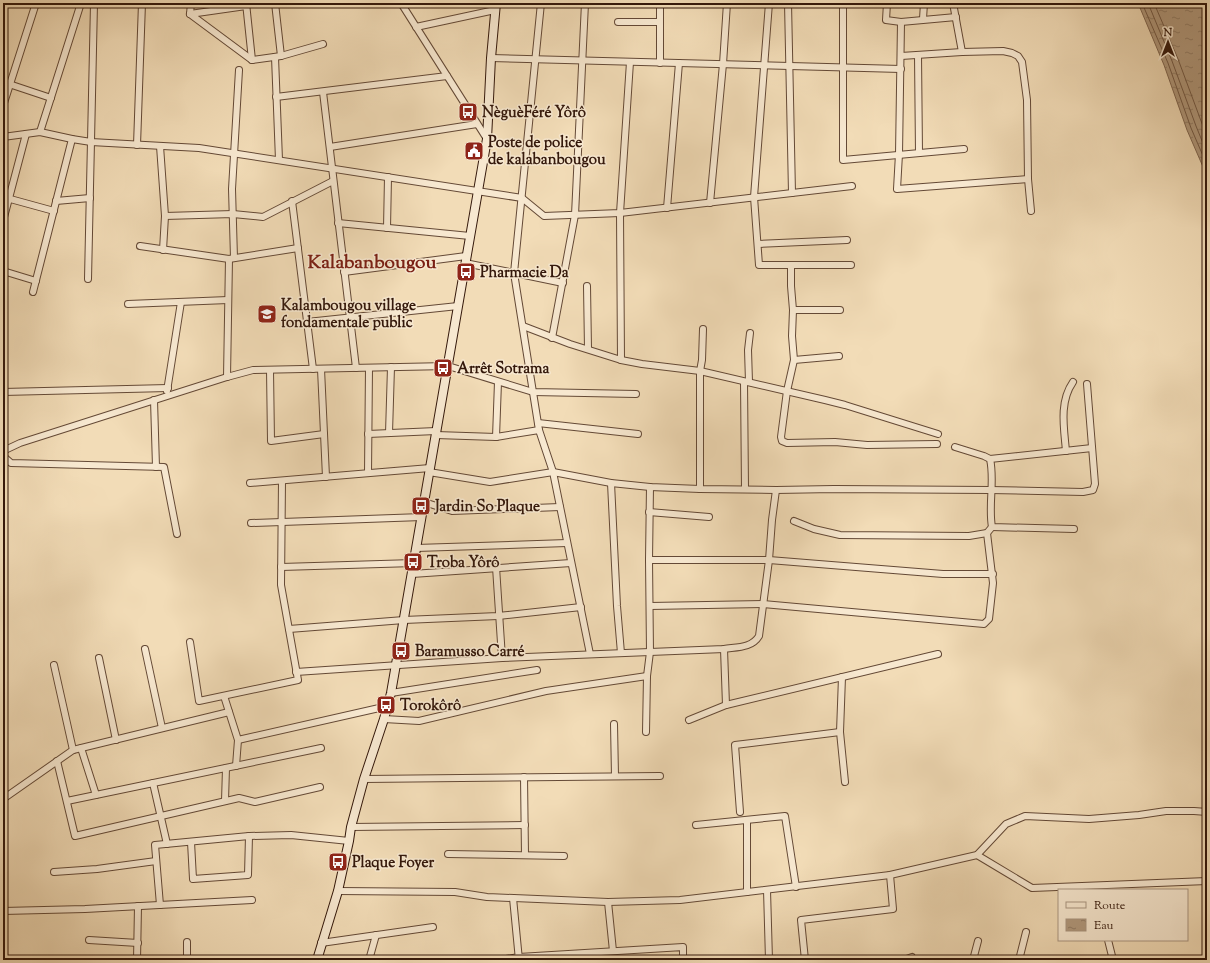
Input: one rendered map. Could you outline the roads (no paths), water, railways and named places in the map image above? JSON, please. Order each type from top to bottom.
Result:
[{"type":"street","points":[[3,106],[36,3]]},
{"type":"street","points":[[40,132],[81,3]]},
{"type":"street","points":[[88,279],[94,3]]},
{"type":"street","points":[[137,145],[142,3]]},
{"type":"street","points":[[190,14],[191,3]]},
{"type":"street","points":[[275,3],[278,56],[276,97],[279,160]]},
{"type":"street","points":[[401,3],[487,139]]},
{"type":"street","points":[[541,3],[514,273],[539,430],[553,472],[590,654]]},
{"type":"street","points":[[552,338],[575,215],[585,3]]},
{"type":"street","points":[[660,3],[660,63]]},
{"type":"street","points":[[710,203],[727,3]]},
{"type":"street","points":[[769,3],[754,198],[759,265],[851,265]]},
{"type":"street","points":[[788,3],[792,193]]},
{"type":"street","points":[[843,3],[843,160],[964,149]]},
{"type":"street","points":[[887,3],[886,20],[901,22],[956,17]]},
{"type":"street","points":[[923,19],[924,3]]},
{"type":"street","points":[[953,3],[962,52]]},
{"type":"street","points":[[190,14],[246,5],[252,60]]},
{"type":"street","points":[[317,960],[338,891],[351,827],[364,780],[391,693],[487,139],[491,58],[496,6],[416,27]]},
{"type":"street","points":[[190,14],[252,60],[278,56],[323,44]]},
{"type":"street","points":[[618,22],[660,22]]},
{"type":"street","points":[[901,22],[898,190],[1028,179]]},
{"type":"street","points":[[901,56],[1004,51],[1018,56],[1022,62],[1027,100],[1028,179],[1031,210]]},
{"type":"street","points":[[918,55],[919,153]]},
{"type":"street","points":[[491,58],[901,69]]},
{"type":"street","points":[[621,360],[620,213],[630,62]]},
{"type":"street","points":[[667,208],[679,63]]},
{"type":"street","points":[[227,377],[228,300],[239,70]]},
{"type":"street","points":[[276,97],[447,76]]},
{"type":"street","points":[[3,82],[51,98]]},
{"type":"street","points":[[323,92],[356,368]]},
{"type":"street","points":[[330,147],[477,124]]},
{"type":"street","points":[[3,137],[40,132],[91,142],[199,148],[522,198],[544,216],[620,213],[852,186]]},
{"type":"street","points":[[3,222],[6,197],[26,134]]},
{"type":"street","points":[[33,292],[72,139]]},
{"type":"street","points":[[160,146],[165,216],[163,250]]},
{"type":"street","points":[[387,228],[388,177]]},
{"type":"street","points":[[165,216],[233,214],[263,217],[333,180]]},
{"type":"street","points":[[6,197],[54,211]]},
{"type":"street","points":[[56,201],[90,198]]},
{"type":"street","points":[[292,201],[313,369]]},
{"type":"street","points":[[338,223],[470,236]]},
{"type":"street","points":[[758,244],[847,240]]},
{"type":"street","points":[[140,246],[231,259],[298,248]]},
{"type":"street","points":[[344,272],[466,260],[514,273],[563,283]]},
{"type":"street","points":[[791,265],[790,286],[793,310],[792,336],[794,360],[787,391],[781,437],[782,441],[787,443],[835,442],[867,445],[937,444]]},
{"type":"street","points":[[3,271],[36,280]]},
{"type":"street","points":[[587,286],[588,350]]},
{"type":"street","points":[[128,304],[228,300]]},
{"type":"street","points":[[167,396],[181,302]]},
{"type":"street","points":[[307,322],[458,306]]},
{"type":"street","points":[[793,310],[840,310]]},
{"type":"street","points":[[523,326],[552,338],[621,360],[700,371],[787,391],[845,405],[938,434]]},
{"type":"street","points":[[700,489],[700,371],[702,360],[703,329]]},
{"type":"street","points":[[745,489],[746,382],[750,333]]},
{"type":"street","points":[[794,360],[839,356]]},
{"type":"street","points":[[3,451],[20,443],[227,377],[254,370],[448,366],[533,392],[636,394]]},
{"type":"street","points":[[368,473],[369,368]]},
{"type":"street","points":[[390,433],[391,368]]},
{"type":"street","points":[[321,369],[326,477]]},
{"type":"street","points":[[270,370],[271,441],[324,434]]},
{"type":"street","points":[[496,437],[498,382]]},
{"type":"street","points":[[1066,451],[1063,417],[1064,403],[1069,388],[1073,382]]},
{"type":"street","points":[[250,483],[368,473],[430,470],[490,482],[553,472],[611,483],[650,487],[700,489],[990,490],[1083,492],[1093,490],[1095,484],[1087,384]]},
{"type":"street","points":[[3,392],[168,388]]},
{"type":"street","points":[[154,400],[156,467]]},
{"type":"street","points":[[538,423],[638,434]]},
{"type":"street","points":[[368,434],[436,433],[496,437],[539,430]]},
{"type":"street","points":[[955,447],[990,459],[1092,448]]},
{"type":"street","points":[[3,456],[11,463],[164,467],[177,534]]},
{"type":"street","points":[[990,459],[992,466],[990,490],[992,527]]},
{"type":"street","points":[[190,642],[199,701],[298,680],[281,585],[282,480]]},
{"type":"street","points":[[611,483],[617,606],[621,653]]},
{"type":"street","points":[[646,732],[647,676],[650,652],[650,487]]},
{"type":"street","points":[[296,672],[502,658],[724,649],[748,646],[755,642],[759,636],[776,490]]},
{"type":"street","points":[[424,502],[452,510],[560,507]]},
{"type":"street","points":[[649,512],[709,517]]},
{"type":"street","points":[[251,524],[422,517]]},
{"type":"street","points":[[794,522],[814,529],[850,536],[969,536],[987,532],[992,527],[1074,529]]},
{"type":"street","points":[[650,606],[763,604],[984,624],[989,620],[993,583],[987,532]]},
{"type":"street","points":[[416,548],[567,543]]},
{"type":"street","points":[[649,560],[769,560],[943,574],[993,574]]},
{"type":"street","points":[[281,567],[414,563]]},
{"type":"street","points":[[412,574],[571,563]]},
{"type":"street","points":[[496,568],[502,658]]},
{"type":"street","points":[[289,629],[404,620],[498,616],[581,607]]},
{"type":"street","points":[[145,649],[162,728]]},
{"type":"street","points":[[724,649],[726,705]]},
{"type":"street","points":[[689,720],[726,705],[938,654]]},
{"type":"street","points":[[98,658],[116,740]]},
{"type":"street","points":[[54,665],[73,750]]},
{"type":"street","points":[[391,693],[537,670]]},
{"type":"street","points":[[384,719],[419,722],[546,691],[647,676]]},
{"type":"street","points":[[842,677],[840,732],[845,782]]},
{"type":"street","points":[[224,696],[238,740],[236,766]]},
{"type":"street","points":[[238,740],[388,706]]},
{"type":"street","points":[[3,799],[73,750],[229,712]]},
{"type":"street","points":[[614,724],[615,776]]},
{"type":"street","points":[[740,812],[735,745],[840,732]]},
{"type":"street","points":[[81,748],[96,795]]},
{"type":"street","points":[[67,801],[320,748]]},
{"type":"street","points":[[57,761],[75,836],[239,798],[255,802],[320,787]]},
{"type":"street","points":[[225,802],[226,768]]},
{"type":"street","points":[[364,780],[660,776]]},
{"type":"street","points":[[524,778],[525,855]]},
{"type":"street","points":[[153,783],[168,844]]},
{"type":"street","points":[[338,891],[455,892],[486,897],[608,902],[680,900],[890,875],[976,855],[1006,824],[1025,816],[1089,819],[1166,811],[1207,812]]},
{"type":"street","points":[[696,825],[785,816],[796,887]]},
{"type":"street","points":[[747,820],[747,892]]},
{"type":"street","points":[[351,827],[525,825]]},
{"type":"street","points":[[160,905],[155,845],[249,836],[291,835],[349,841]]},
{"type":"street","points":[[191,842],[193,879],[248,875],[249,836]]},
{"type":"street","points":[[448,854],[564,856]]},
{"type":"street","points":[[976,855],[1032,888],[1095,888],[1207,881]]},
{"type":"street","points":[[54,872],[98,869],[156,861]]},
{"type":"street","points":[[805,960],[801,920],[893,909],[890,875]]},
{"type":"street","points":[[768,890],[769,960]]},
{"type":"street","points":[[513,898],[519,959]]},
{"type":"street","points":[[3,911],[85,909],[252,900]]},
{"type":"street","points":[[608,902],[613,951]]},
{"type":"street","points":[[137,960],[138,906]]},
{"type":"street","points":[[321,943],[433,927]]},
{"type":"street","points":[[1019,960],[1026,932]]},
{"type":"street","points":[[369,960],[376,935]]},
{"type":"street","points":[[89,940],[138,943]]},
{"type":"street","points":[[973,960],[978,941]]},
{"type":"street","points":[[1108,941],[1113,960]]},
{"type":"street","points":[[187,942],[187,960]]},
{"type":"street","points":[[500,960],[683,947],[683,960]]},
{"type":"street","points":[[3,954],[6,960]]},
{"type":"street","points":[[904,960],[912,957]]},
{"type":"water","points":[[1138,3],[1207,3],[1207,176],[1187,130],[1164,65]]},
{"type":"place","name":"NèguèFéré Yôrô","points":[[468,112]]},
{"type":"place","name":"Poste de police de kalabanbougou","points":[[474,151]]},
{"type":"place","name":"Pharmacie Da","points":[[466,272]]},
{"type":"place","name":"Kalambougou village fondamentale public","points":[[267,314]]},
{"type":"place","name":"Arrêt Sotrama","points":[[443,368]]},
{"type":"place","name":"Jardin So Plaque","points":[[421,506]]},
{"type":"place","name":"Troba Yôrô","points":[[413,562]]},
{"type":"place","name":"Baramusso Carré","points":[[401,651]]},
{"type":"place","name":"Torokôrô","points":[[386,705]]},
{"type":"place","name":"Plaque Foyer","points":[[338,862]]},
{"type":"district","name":"Kalabanbougou","points":[[372,261]]}]
